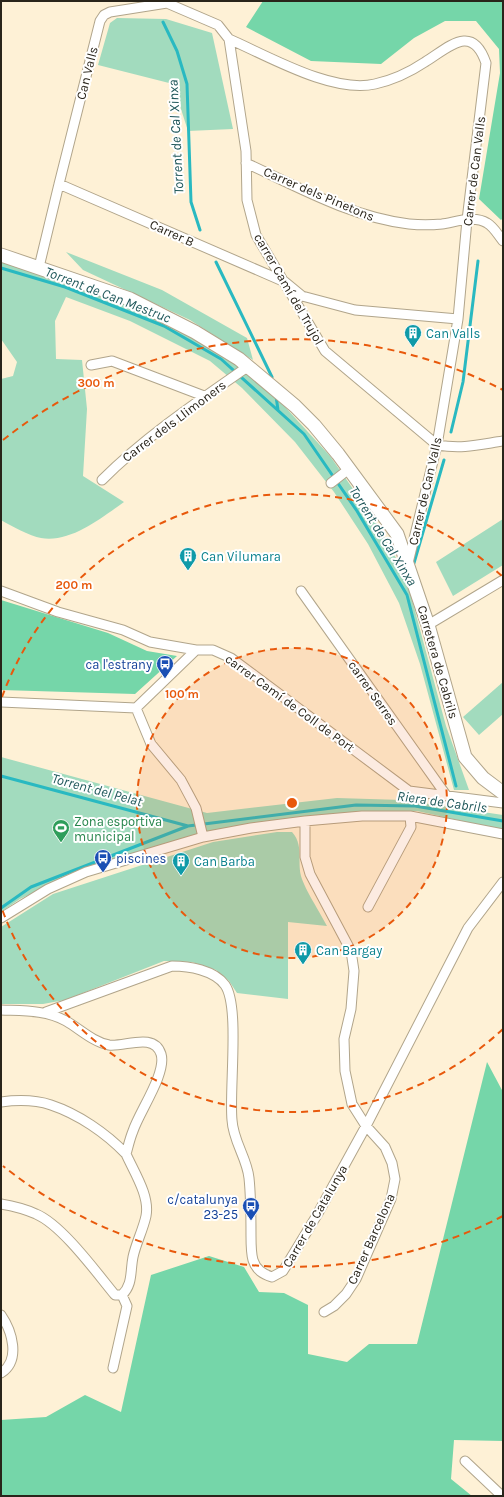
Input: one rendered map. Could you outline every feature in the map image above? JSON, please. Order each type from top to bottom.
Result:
[{"type":"street","name":"Can Valls","points":[[40,267],[59,184],[100,21],[104,15],[110,12],[166,2],[218,25],[229,39]]},
{"type":"street","name":"carrer Camí del Trujol","points":[[229,39],[246,163],[247,200],[256,235],[273,266],[285,282],[325,351],[437,445]]},
{"type":"street","name":"Carrer de Can Valls","points":[[229,39],[324,80],[361,86],[374,85],[402,75],[426,62],[444,48],[456,42],[465,40],[476,44],[482,52],[486,63],[467,220],[458,319],[437,445],[408,563]]},
{"type":"street","name":"Carrer dels Pinetons","points":[[246,163],[304,190],[358,212],[383,220],[411,224],[441,224],[478,219],[487,222],[503,241]]},
{"type":"street","name":"Carrer B","points":[[59,184],[285,282]]},
{"type":"street","name":"Carretera de Cabrils","points":[[1,255],[40,267],[130,299],[163,314],[239,358],[247,369],[309,420],[345,472],[397,534],[428,624],[464,757],[483,778],[503,793]]},
{"type":"street","points":[[285,282],[302,296],[355,310],[458,319]]},
{"type":"street","points":[[91,365],[112,361],[204,396]]},
{"type":"street","name":"Carrer dels Llimoners","points":[[102,480],[125,456],[204,396],[247,369]]},
{"type":"street","points":[[437,445],[454,448],[474,447],[503,441]]},
{"type":"street","points":[[331,483],[345,472]]},
{"type":"street","points":[[428,624],[503,580]]},
{"type":"street","name":"carrer Camí de Coll de Port","points":[[1,591],[58,612],[123,630],[150,642],[196,650],[213,650],[231,658],[409,791],[503,803]]},
{"type":"street","name":"carrer Serres","points":[[301,591],[446,795]]},
{"type":"street","points":[[1,702],[136,708],[196,650]]},
{"type":"street","points":[[136,708],[151,744],[181,780],[196,808],[202,833]]},
{"type":"street","points":[[1,918],[48,889],[86,872],[202,833],[362,816],[410,816],[503,834]]},
{"type":"street","points":[[368,907],[411,827],[410,816]]},
{"type":"street","name":"Carrer Barcelona","points":[[305,821],[305,857],[310,874],[351,951],[354,971],[351,1009],[344,1038],[345,1071],[352,1104],[366,1126],[385,1147],[392,1163],[395,1179],[391,1199],[356,1279],[338,1302],[324,1312]]},
{"type":"street","name":"Carrer de Catalunya","points":[[46,1012],[172,966],[192,966],[210,974],[225,984],[230,996],[233,1014],[232,1121],[239,1147],[247,1164],[253,1261],[261,1273],[272,1277],[282,1271],[317,1215],[366,1126],[468,928],[503,882]]},
{"type":"street","points":[[1,1010],[46,1012],[66,1021],[95,1040],[109,1045],[144,1041],[155,1045],[161,1055],[161,1070],[133,1131],[126,1154]]},
{"type":"street","points":[[1,1102],[25,1101],[50,1104],[99,1131],[126,1154],[139,1181],[146,1203],[147,1214],[133,1256],[129,1288],[122,1295],[115,1295],[83,1255],[60,1232],[38,1214],[1,1204]]},
{"type":"street","points":[[113,1368],[127,1306],[122,1295]]},
{"type":"street","points":[[1,1315],[12,1337],[13,1348],[9,1364],[6,1370],[1,1373]]},
{"type":"street","points":[[465,1461],[502,1496]]},
{"type":"green space","points":[[263,1],[503,1],[503,218],[501,220],[479,199],[500,73],[499,49],[476,21],[445,21],[414,38],[381,64],[311,61],[246,27]]},
{"type":"green space","points":[[117,18],[166,19],[212,33],[233,129],[188,131],[173,84],[98,65],[110,23]]},
{"type":"green space","points":[[66,252],[162,290],[247,338],[253,360],[190,320],[83,270]]},
{"type":"green space","points":[[1,260],[124,301],[223,355],[250,375],[286,408],[330,456],[374,519],[396,558],[411,596],[446,726],[469,790],[454,790],[420,664],[399,603],[368,544],[334,492],[295,442],[242,388],[210,361],[130,321],[66,297],[55,321],[56,359],[82,360],[87,409],[83,476],[124,502],[85,528],[63,537],[52,539],[32,535],[1,520],[1,379],[13,376],[17,362],[1,339]]},
{"type":"green space","points":[[503,519],[503,565],[453,596],[436,562]]},
{"type":"green space","points":[[1,600],[108,633],[147,651],[177,656],[135,694],[1,690]]},
{"type":"green space","points":[[503,682],[503,714],[479,735],[463,717]]},
{"type":"green space","points":[[1,757],[207,813],[337,798],[402,800],[503,815],[503,830],[417,811],[378,812],[276,822],[58,881],[20,899],[1,912]]},
{"type":"green space","points":[[277,832],[292,832],[296,837],[299,848],[300,870],[303,882],[327,926],[288,922],[288,999],[237,993],[229,981],[216,970],[192,962],[164,961],[65,1000],[43,1004],[1,1004],[1,927],[53,894],[213,842]]},
{"type":"green space","points":[[487,1062],[503,1092],[503,1441],[454,1440],[451,1479],[472,1496],[1,1496],[1,1420],[46,1417],[85,1395],[121,1412],[151,1275],[209,1256],[244,1267],[259,1292],[284,1293],[308,1305],[308,1354],[347,1362],[369,1344],[417,1344]]},
{"type":"waterway","name":"Torrent de Cal Xinxa","points":[[163,22],[177,51],[187,84],[191,202],[200,230]]},
{"type":"waterway","points":[[451,432],[463,382],[478,261]]},
{"type":"waterway","name":"Torrent de Cal Xinxa","points":[[216,262],[272,377]]},
{"type":"waterway","name":"Torrent de Cal Xinxa","points":[[1,268],[65,287],[164,326],[221,359],[304,434],[357,511],[407,595],[456,786]]},
{"type":"waterway","points":[[276,396],[278,410]]},
{"type":"waterway","points":[[414,563],[444,460]]},
{"type":"waterway","name":"Torrent del Pelat","points":[[1,776],[188,826]]},
{"type":"waterway","name":"Riera de Cabrils","points":[[1,908],[31,887],[188,826],[356,805],[415,806],[503,821]]},
{"type":"place","name":"Can Valls","points":[[413,348]]},
{"type":"place","name":"Can Vilumara","points":[[188,571]]},
{"type":"place","name":"ca l'estrany","points":[[165,679]]},
{"type":"place","name":"Zona esportiva municipal","points":[[61,843]]},
{"type":"place","name":"piscines","points":[[103,873]]},
{"type":"place","name":"Can Barba","points":[[181,876]]},
{"type":"place","name":"Can Bargay","points":[[303,965]]},
{"type":"place","name":"c/catalunya 23-25","points":[[251,1221]]},
{"type":"water label","name":"Torrent de Can Mestruc","points":[[108,295]]}]
